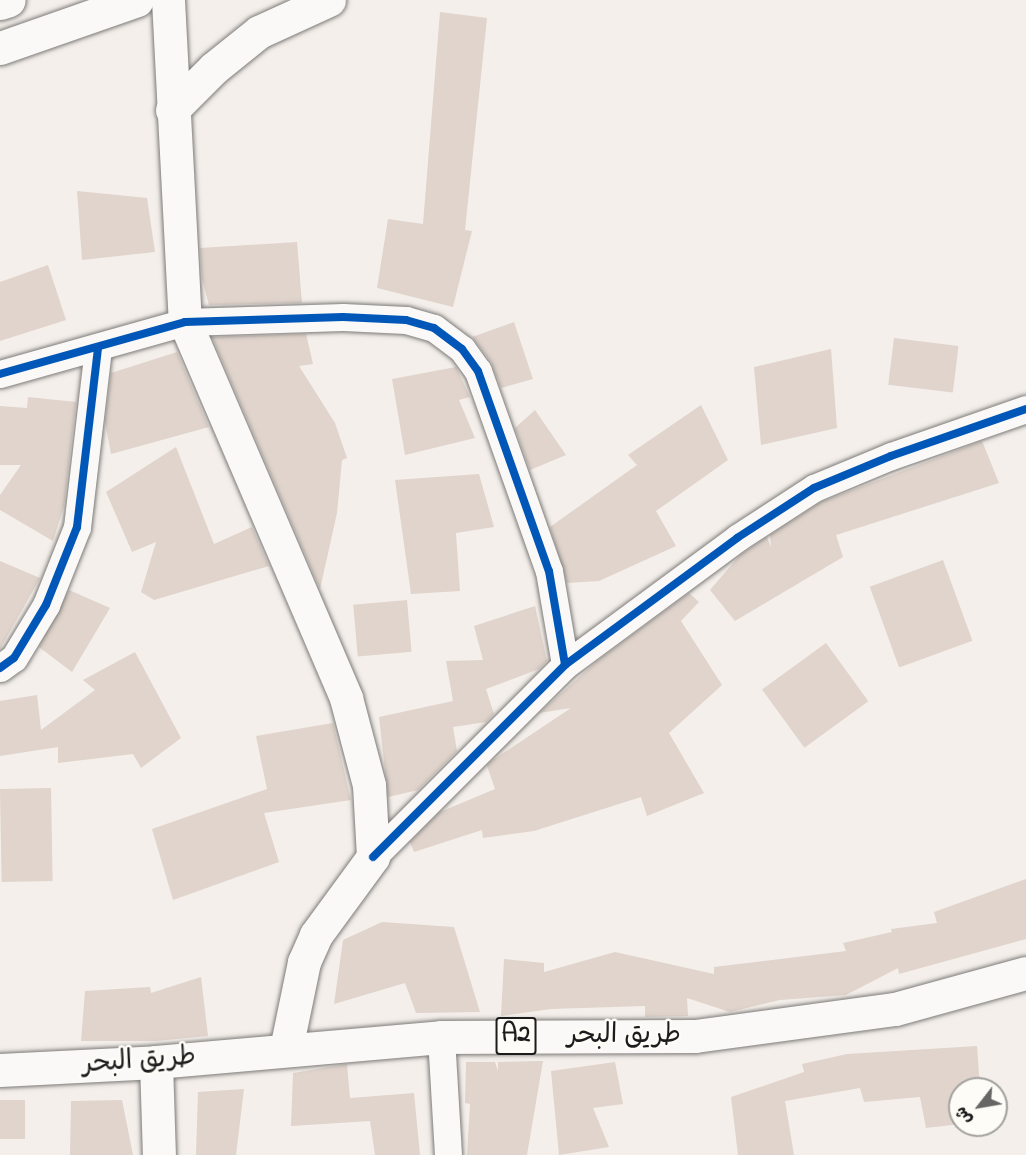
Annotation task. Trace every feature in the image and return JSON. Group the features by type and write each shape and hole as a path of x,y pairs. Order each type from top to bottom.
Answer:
{"main road":[{"path":"0,3 9,0"},
{"path":"0,48 136,0"},
{"path":"168,0 172,110 185,322 346,698 369,785 373,857 335,907 304,962 286,1049"},
{"path":"172,110 214,68 259,32 329,0"},
{"name":"طريق البحر","path":"0,1070 156,1062 441,1037 695,1036 895,1009 1026,973"},
{"path":"156,1062 159,1155"}],"street":[{"path":"0,374 185,322 406,320 450,338 478,371 549,571 565,665"},
{"path":"0,668 14,658 46,605 77,527 98,347"},
{"path":"373,857 565,665 737,538 814,488 902,452 1026,409"},
{"path":"441,1037 448,1155"}],"building":[{"path":"440,12 487,18 465,230 472,231 453,307 377,288 388,219 423,224"},
{"path":"77,191 147,198 155,252 82,260"},
{"path":"297,242 302,303 209,305 202,279 200,248"},
{"path":"48,265 66,320 0,341 0,282"},
{"path":"514,322 533,379 501,388 491,362 472,337"},
{"path":"306,334 313,364 299,366 335,423 347,458 342,460 337,513 320,589 212,337"},
{"path":"894,338 959,346 953,393 888,385"},
{"path":"831,349 837,428 761,445 754,367"},
{"path":"177,352 209,427 111,454 105,422 111,373"},
{"path":"456,367 470,397 459,400 475,438 405,455 392,379"},
{"path":"28,397 76,402 64,506 53,541 0,510 0,495 21,465 0,465 0,406 27,408"},
{"path":"701,405 728,460 656,511 676,546 599,581 567,583 550,527 637,465 628,455"},
{"path":"535,410 566,455 530,470 515,428"},
{"path":"982,441 999,483 836,535 843,557 735,621 710,590 740,555 767,537 771,547 770,535 821,502"},
{"path":"176,447 214,544 252,527 269,566 154,600 141,592 156,542 132,552 106,492"},
{"path":"479,474 494,527 456,533 460,591 411,594 395,480"},
{"path":"943,560 972,641 899,667 870,587"},
{"path":"0,561 40,578 0,649"},
{"path":"69,590 110,608 72,672 39,647"},
{"path":"689,593 699,602 681,621 722,685 669,733 704,793 647,816 641,797 534,831 483,838 482,830 414,852 410,842 440,812 495,789 487,766 490,762 571,708 539,713 596,662"},
{"path":"407,600 412,652 358,657 353,605"},
{"path":"535,606 547,661 539,669 486,689 494,714 486,722 453,727 457,751 418,790 388,797 379,717 453,701 446,661 483,660 474,626"},
{"path":"826,643 868,701 804,748 762,689"},
{"path":"135,652 181,738 141,768 133,754 58,763 58,747 0,756 0,701 37,695 41,730 95,690 83,680"},
{"path":"333,723 351,800 264,813 279,862 173,900 152,829 267,789 256,736"},
{"path":"51,788 53,881 2,882 0,789"},
{"path":"1026,879 1026,939 899,974 898,968 846,995 780,1000 730,1012 687,998 688,1016 645,1017 645,1006 551,1009 501,1016 504,959 544,963 544,972 615,952 714,974 714,967 846,951 843,943 892,932 891,929 937,923 934,912"},
{"path":"382,922 454,927 480,1012 416,1013 405,983 334,1004 343,940"},
{"path":"201,977 208,1036 156,1041 81,1041 85,991 150,987 151,993"},
{"path":"977,1046 979,1077 948,1077 948,1125 926,1128 920,1097 864,1102 860,1088 785,1101 794,1155 738,1155 731,1097 804,1072 802,1064 847,1054"},
{"path":"543,1061 527,1155 467,1155 470,1104 465,1103 466,1062 495,1062 498,1071 498,1062"},
{"path":"615,1062 623,1104 593,1108 609,1147 559,1155 551,1071"},
{"path":"347,1064 350,1098 414,1093 420,1155 375,1155 370,1121 291,1126 293,1073"},
{"path":"244,1089 236,1155 196,1155 198,1092"},
{"path":"0,1100 25,1100 25,1139 0,1139"},
{"path":"122,1100 133,1155 70,1155 71,1101"}],"cycle path":[{"path":"0,374 185,322 343,317 406,320 434,328 462,349 478,371 549,571 565,665"},
{"path":"0,668 14,658 46,605 77,527 98,347"},
{"path":"373,857 565,665 737,538 814,488 891,456 1026,409"}]}
